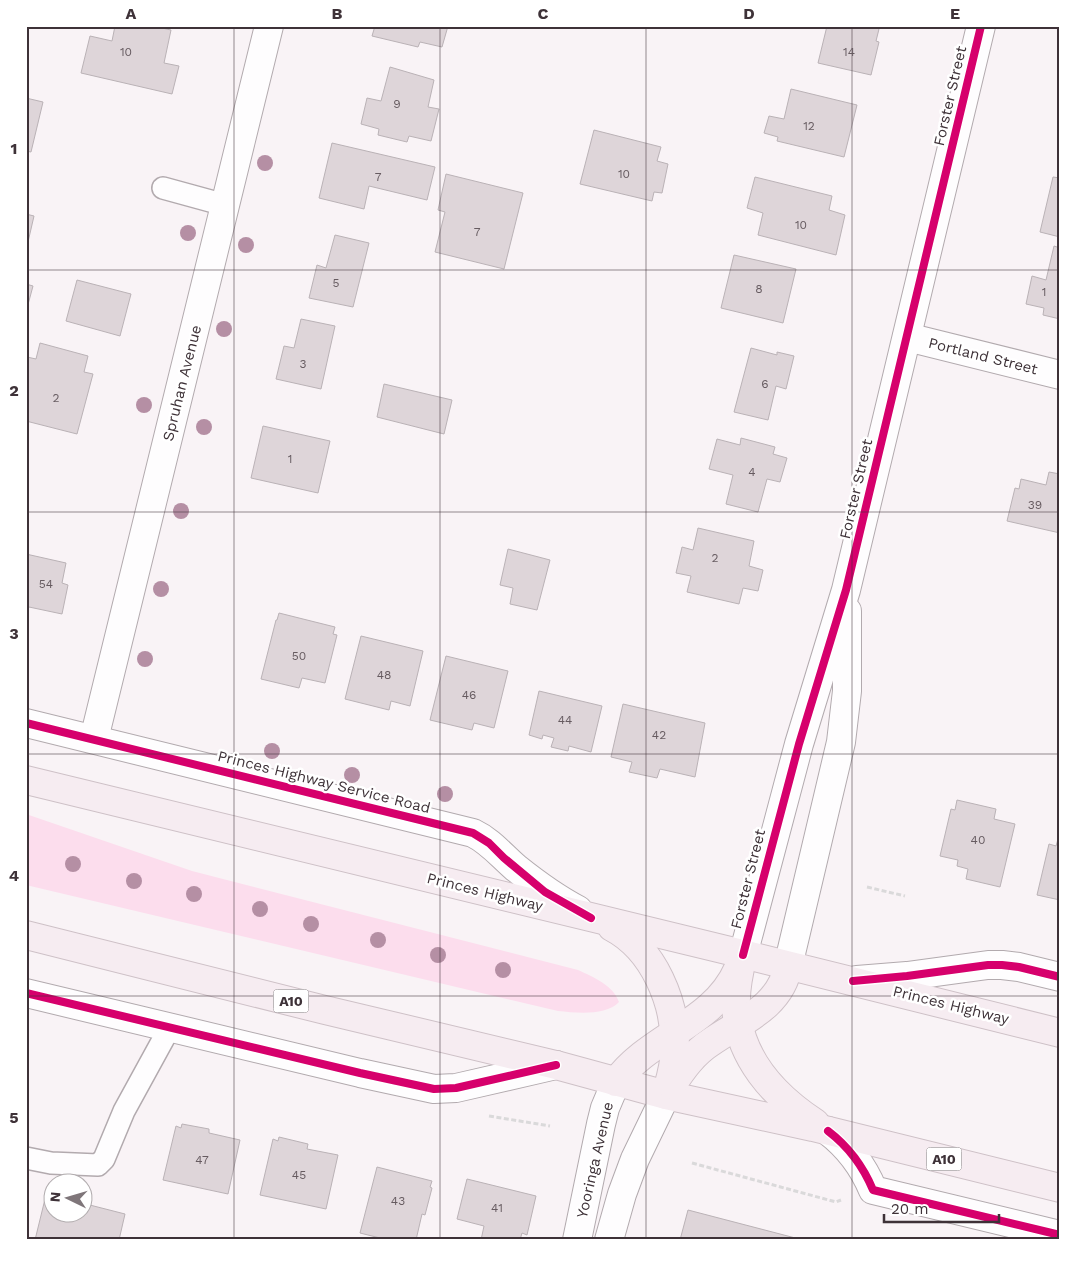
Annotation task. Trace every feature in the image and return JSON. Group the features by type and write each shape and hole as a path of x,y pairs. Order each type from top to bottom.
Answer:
{"highway":[{"name":"Princes Highway","path":"26,780 1060,1033"},
{"path":"591,918 623,934 638,948 660,980 669,1003 674,1034 675,1058 666,1095"},
{"name":"A10","path":"26,935 556,1065 666,1095 828,1131 1060,1188"},
{"path":"742,955 736,992 736,1005 739,1026 754,1064 768,1085 791,1106 828,1131"},
{"path":"616,1082 636,1059 688,1024 715,1002 733,980 742,955"},
{"path":"666,1095 692,1057 711,1042 739,1026 762,1009 777,994 784,981 788,966"}],"street":[{"name":"Spruhan Avenue","path":"94,739 269,26"},
{"name":"Forster Street","path":"742,955 796,753 846,590 981,26"},
{"name":"Portland Street","path":"907,337 1060,375"},
{"name":"Forster Street","path":"788,966 833,778 845,715 848,666 846,590"},
{"name":"Princes Highway Service Road","path":"26,723 473,833 488,843 545,892 591,918"},
{"path":"853,981 1002,964 1060,977"},
{"path":"28,1001 170,1027 434,1089 456,1088 556,1065"},
{"name":"Yooringa Avenue","path":"577,1240 603,1116 616,1082"},
{"path":"609,1240 624,1188 635,1159 666,1095"},
{"path":"828,1131 851,1152 864,1170 872,1190 1060,1235"}],"lane":[{"path":"163,188 225,205"},
{"path":"26,1158 51,1163 98,1165 104,1159 124,1111 170,1027"}],"path":[{"path":"867,887 905,896"},
{"path":"692,1163 836,1202 872,1190"}],"shaded area":[{"path":"26,814 192,871 578,970 607,986 619,1002 607,1010 599,1012 558,1011 26,885"}],"building":[{"path":"115,26 153,26 171,30 164,63 179,66 172,94 81,73 90,36 112,41"},
{"path":"375,26 448,26 442,47 420,42 418,47 372,36"},
{"path":"827,26 873,26 879,29 876,41 879,42 871,75 818,63"},
{"path":"390,67 434,80 428,107 439,109 431,141 409,136 407,142 378,135 379,129 361,124 367,98 381,101"},
{"path":"791,89 857,105 844,157 777,141 778,137 764,133 769,116 784,119"},
{"path":"26,98 43,102 31,152 26,151"},
{"path":"594,130 661,147 657,161 668,164 662,193 654,192 652,201 580,184"},
{"path":"332,143 435,167 427,200 369,186 364,209 319,198"},
{"path":"446,174 523,193 504,269 435,252 445,212 438,210"},
{"path":"755,177 832,196 829,210 845,215 836,255 758,235 763,213 747,208"},
{"path":"1053,177 1060,178 1060,237 1040,232"},
{"path":"26,214 34,216 28,242 26,242"},
{"path":"335,235 369,243 353,307 309,298 317,265 326,268"},
{"path":"1054,246 1060,248 1060,319 1043,315 1044,308 1026,304 1032,276 1046,280"},
{"path":"734,255 796,269 783,323 721,308"},
{"path":"77,280 131,294 120,336 66,321"},
{"path":"26,284 33,286 26,312"},
{"path":"301,319 335,326 321,389 276,379 284,346 294,348"},
{"path":"40,343 88,356 84,372 93,374 77,434 26,421 26,360 27,357 36,359"},
{"path":"751,348 777,355 777,352 794,356 786,389 776,386 768,420 734,412"},
{"path":"384,384 452,400 444,434 377,417"},
{"path":"263,426 330,441 318,493 251,478"},
{"path":"741,438 775,447 773,454 787,458 780,482 767,479 758,512 726,504 733,475 709,469 717,439 740,445"},
{"path":"1049,472 1060,474 1060,533 1007,521 1015,488 1019,489 1021,479 1046,485"},
{"path":"698,528 754,541 749,566 763,570 758,591 743,588 739,604 687,592 691,576 676,573 682,547 693,550"},
{"path":"508,549 550,560 537,610 510,604 513,588 500,585"},
{"path":"26,554 66,563 62,583 68,585 62,614 29,607 26,612"},
{"path":"279,613 335,627 333,634 337,635 325,683 302,678 299,688 261,679"},
{"path":"361,636 423,651 410,706 391,701 389,710 345,699"},
{"path":"446,656 508,671 494,728 474,723 472,730 430,720"},
{"path":"539,691 602,706 591,752 569,746 568,751 551,747 554,738 543,735 542,739 529,735"},
{"path":"623,704 705,723 695,777 660,769 657,778 629,772 632,762 611,757"},
{"path":"957,800 996,809 994,819 1015,824 1000,887 966,879 968,869 957,866 958,860 940,856 951,809 955,810"},
{"path":"1060,832 1060,900 1037,895 1049,844 1056,846"},
{"path":"182,1124 209,1129 209,1133 240,1140 228,1194 163,1180 176,1126 181,1128"},
{"path":"279,1137 308,1144 307,1149 338,1155 326,1209 260,1195 273,1139 278,1141"},
{"path":"377,1167 432,1181 425,1215 422,1214 416,1240 388,1240 360,1233"},
{"path":"467,1179 536,1196 527,1235 522,1233 520,1240 481,1240 484,1226 457,1219"},
{"path":"92,1206 125,1214 119,1240 35,1240 42,1211 42,1224 92,1224"},
{"path":"688,1210 803,1240 680,1240"}],"cycle path":[{"path":"743,955 799,744 846,590 981,26"},
{"path":"26,723 473,833 489,843 545,892 591,918"},
{"path":"853,981 988,965 1019,967 1060,977"},
{"path":"26,993 434,1089 456,1088 556,1065"},
{"path":"828,1131 855,1158 873,1190 1060,1235"}]}
